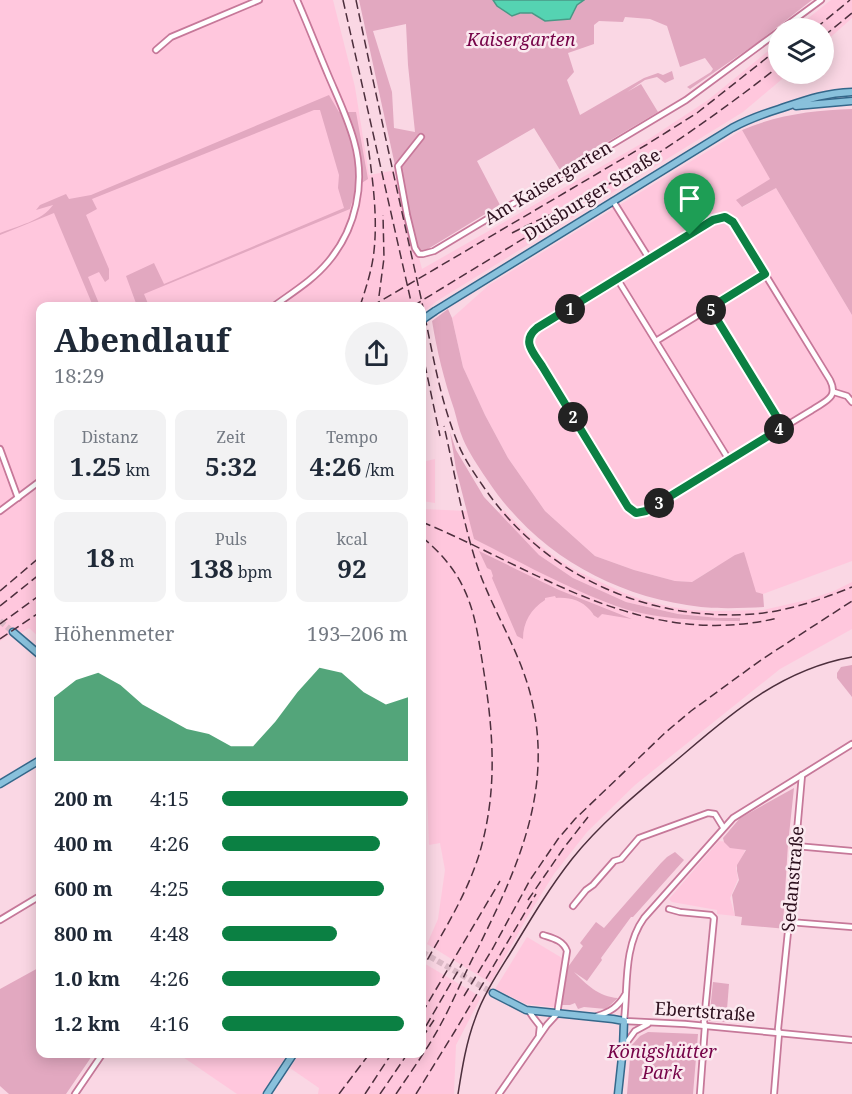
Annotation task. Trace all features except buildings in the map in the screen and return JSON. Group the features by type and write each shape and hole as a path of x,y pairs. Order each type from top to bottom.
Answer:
{"main road":[{"name":"Duisburger Straße","path":"426,317 732,128 754,117 813,97 852,92"},
{"name":"Duisburger Straße","path":"783,107 852,101"},
{"path":"13,632 36,652"},
{"path":"0,784 36,762"},
{"name":"Ebertstraße","path":"493,993 519,1008 530,1011 624,1021"},
{"path":"618,1094 624,1021"},
{"path":"267,1094 291,1058"}],"street":[{"path":"156,50 171,36 259,0"},
{"path":"279,302 318,272 339,248 353,217 359,182 358,159 351,130 297,0"},
{"path":"797,18 821,0"},
{"name":"Am Kaisergarten","path":"421,137 398,166 407,214 418,254 434,251 443,246 686,100 768,39"},
{"path":"613,201 650,260"},
{"path":"725,217 733,222 830,380 834,392 828,399 646,511 636,513 628,507 530,347 530,335 537,328 713,220 725,217"},
{"path":"656,341 765,274"},
{"path":"618,280 729,460"},
{"path":"710,308 783,427"},
{"path":"834,392 847,396 852,402"},
{"path":"0,449 18,498"},
{"path":"0,511 36,484"},
{"path":"624,1021 632,945 642,921 723,827 738,813 852,744"},
{"name":"Sedanstraße","path":"778,1031 802,775"},
{"path":"573,906 614,861 621,859 641,837 708,813 715,814 723,827"},
{"path":"796,846 852,851"},
{"path":"0,920 36,898"},
{"path":"669,909 713,917 699,1094"},
{"path":"789,922 852,927"},
{"path":"499,1094 538,1037 557,1014 567,951 556,939 543,935"},
{"path":"594,1017 614,1008 626,993"},
{"path":"530,1011 540,1026 538,1037"},
{"name":"Ebertstraße","path":"624,1021 778,1031 852,1040"},
{"path":"623,1048 635,1031 650,1023"},
{"path":"774,1094 778,1031"},
{"path":"75,1094 99,1058"}],"shaded area":[{"path":"0,0 333,0 355,87 369,175 396,170 422,269 646,141 708,100 768,51 768,84 776,84 743,112 426,310 426,302 36,302 36,634 29,628 21,633 17,630 0,641"},
{"path":"493,0 584,0 577,5 570,19 545,21 532,13 512,16 497,6"},
{"path":"831,0 852,0 852,18 834,34 834,18 808,18"},
{"path":"742,130 771,179 737,200 743,207 776,188 852,315 852,561 763,594 756,592 717,566 692,582 675,581 595,556 545,511 508,458 463,367 452,318 489,285"},
{"path":"435,459 435,503 426,502 426,461"},
{"path":"426,509 468,511 474,539 618,607 659,616 739,621 739,618 678,614 626,602 573,578 539,555 498,512 504,510 543,548 577,571 624,593 667,606 714,611 763,610 807,600 852,582 852,629 780,669 635,785 587,832 554,874 491,983 427,944 438,919 445,870 440,843 429,845 426,762"},
{"path":"719,841 747,844 736,868 738,879 730,898 735,916 717,914 717,910 672,902 669,899"},
{"path":"527,937 562,958 553,1007 526,1004 495,989"},
{"path":"426,964 481,997 456,1045 454,1094 318,1094 319,1088 290,1068 297,1058 426,1058"},
{"path":"184,1058 285,1058 262,1094 237,1094"}],"green space":[{"name":"Kaisergarten","path":"359,0 493,0 497,6 512,16 530,13 545,21 563,20 584,0 812,0 789,18 768,18 768,34 690,89 687,87 713,69 705,58 680,67 667,26 650,19 625,17 623,22 599,21 594,25 594,44 568,53 574,72 567,80 580,115 644,78 672,71 674,79 665,83 657,77 645,80 627,92 641,84 658,112 560,170 534,128 477,161 500,205 418,255 396,170","holes":["406,24 415,132 394,128 392,92 373,31"]},
{"path":"329,95 339,112 356,112 368,179 357,186 350,209 144,294 147,302 136,302 126,276 154,263 164,284 344,208 338,188 339,175 320,110 314,110 92,199 97,209 86,215 109,269 109,279 105,282 99,272 88,277 98,302 91,302 54,213 0,235 0,233 36,219 53,205 36,210 40,205 66,194 69,199 91,195"},
{"path":"852,109 852,315 776,188 742,207 736,200 770,179 742,130 796,114"},
{"path":"448,309 463,367 485,415 508,458 545,511 595,556 675,581 692,582 735,555 744,552 756,592 763,594 764,607 701,607 669,602 637,593 607,582 579,567 552,549 528,528 506,505 486,478 462,436 441,365 432,321"},
{"path":"450,432 456,450 484,497 539,555 573,578 626,602 678,614 740,618 740,621 677,618 645,614 616,606 562,583 474,539 456,469"},
{"path":"479,551 559,590 632,619 602,614 598,618 579,602 555,596 545,598 532,612 524,627 523,639 517,636 492,578 491,570 487,568"},
{"path":"852,665 852,697 837,678 837,673 841,667"},
{"path":"794,788 783,924 787,929 741,925 742,917 735,916 732,895 739,880 737,865 746,850 730,848 723,838 740,818"},
{"path":"675,852 684,860 631,917 587,981 574,972 599,992 618,998 606,1009 584,1007 578,1009 575,1003 562,1005 568,967 583,946 580,943 596,922 604,928 661,863"},
{"path":"36,969 36,1058 91,1058 66,1094 9,1094 0,1086 0,989"},
{"path":"713,982 729,984 726,1022 709,1021"},
{"name":"Königshütter Park","path":"648,1032 698,1034 693,1094 627,1094 631,1046 640,1036"}],"tunnel":[{"path":"0,621 13,632"},
{"path":"426,954 493,993"}],"tram line":[{"path":"458,1094 469,1037 483,1000 542,902 584,844 640,791 704,737 762,693 804,671 852,657"}],"railway":[{"path":"343,0 411,302"},
{"path":"356,0 422,302"},
{"path":"828,18 850,0"},
{"path":"834,28 852,13"},
{"path":"379,302 697,113 768,57"},
{"path":"512,233 590,195 639,166 710,118 768,75"},
{"path":"361,302 372,265 375,237 374,195 367,138"},
{"path":"379,296 384,258 383,215"},
{"path":"420,302 554,220"},
{"path":"426,321 446,410 467,461 507,517 536,545 567,568 601,586 637,600 675,610 714,614 767,613 804,604 852,587"},
{"path":"426,370 440,436"},
{"path":"426,1049 442,1022 506,889 518,859 528,829 538,767 537,734 528,684 473,554 444,426"},
{"path":"426,524 551,582 637,615 682,623 729,625 778,618"},
{"path":"426,541 451,567 471,606 486,685 492,758 489,806 479,855 461,899 426,962"},
{"path":"0,591 36,560"},
{"path":"0,606 36,577"},
{"path":"0,624 36,598"},
{"path":"464,996 530,880 558,839 575,819 691,711 761,660 852,601"},
{"path":"0,639 36,615"},
{"path":"528,900 588,817"},
{"path":"426,1006 500,881"},
{"path":"416,1094 536,894"},
{"path":"426,1026 462,964"},
{"path":"426,1032 434,1020"},
{"path":"339,1094 366,1058"},
{"path":"365,1094 389,1058"},
{"path":"380,1094 405,1058"},
{"path":"396,1094 420,1058"}],"route":[{"path":"725,217 729,219 765,274 710,308 783,427 646,511 636,513 628,507 530,347 529,339 537,328 690,235 713,220 725,217"}]}
